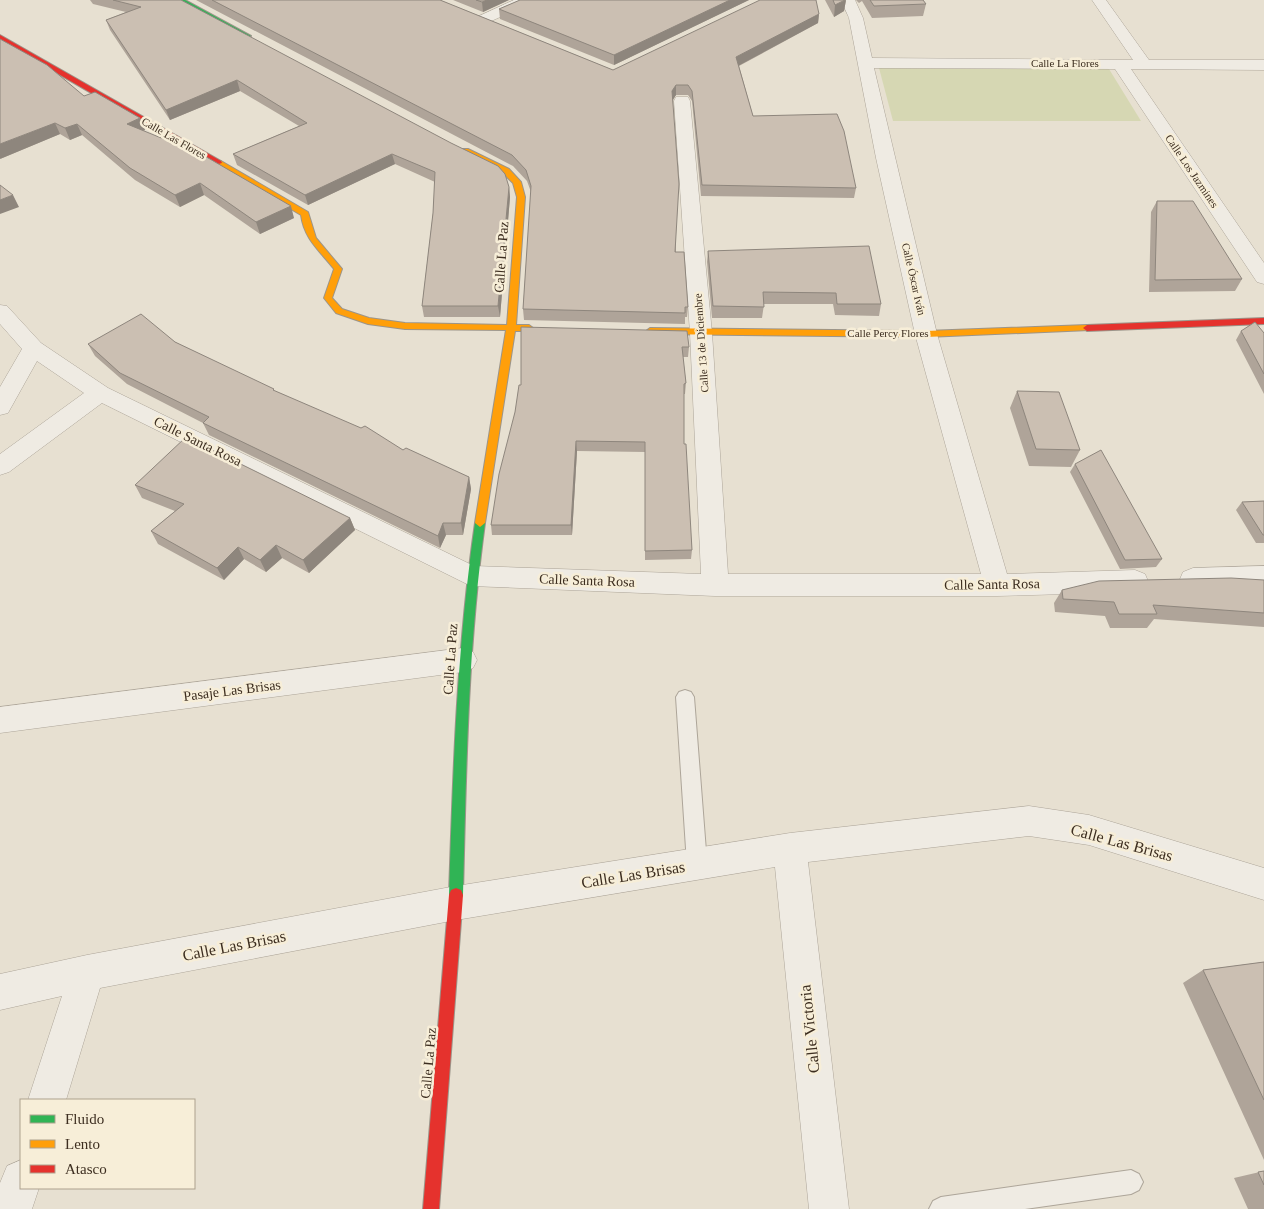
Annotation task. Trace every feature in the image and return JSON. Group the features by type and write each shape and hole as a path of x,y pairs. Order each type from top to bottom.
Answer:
{"street":[{"path":"182,0 259,42"},
{"path":"482,20 526,0"},
{"name":"Calle Óscar Iván","path":"848,0 856,18 885,158 926,334 997,585"},
{"path":"1099,0 1144,64"},
{"path":"466,13 500,27"},
{"name":"Calle Las Flores","path":"0,37 305,214 304,225 307,237 332,258 338,269 328,298 339,311 368,321 405,326 511,328"},
{"name":"Calle La Flores","path":"866,63 1264,65"},
{"name":"Calle Los Jazmines","path":"1119,63 1264,278"},
{"name":"Calle 13 de Diciembre","path":"682,101 701,333 715,585"},
{"name":"Calle La Paz","path":"431,1209 456,903 463,660 471,576 511,328 521,197 517,182 506,171 459,148"},
{"name":"Calle Santa Rosa","path":"0,311 32,348 100,393 471,576 715,585 997,585 1264,577"},
{"name":"Calle Percy Flores","path":"635,331 926,334 1264,321"},
{"path":"511,328 540,328"},
{"path":"0,407 32,348"},
{"path":"0,466 100,393"},
{"name":"Pasaje Las Brisas","path":"0,720 463,660"},
{"name":"Calle Las Brisas","path":"0,992 87,973 456,903 790,849 1029,821 1089,830 1264,884"},
{"name":"Calle Victoria","path":"790,849 829,1209"},
{"path":"47,1099 87,973"},
{"path":"12,1209 20,1183"}],"lane":[{"path":"685,697 697,864"},
{"path":"941,1209 1132,1182"}],"green space":[{"path":"879,68 1109,69 1141,121 893,121"}],"building":[{"path":"113,0 181,0 498,166 505,174 509,187 498,306 422,306 433,213 435,172 392,154 305,195 233,154 307,123 237,80 166,110 106,20 141,7"},
{"path":"212,0 440,0 613,70 760,0 816,0 819,14 736,57 753,116 837,114 844,131 856,188 702,185 692,91 688,85 676,85 672,91 679,184 675,252 684,252 688,307 685,307 685,313 523,309 531,186 526,170 512,155"},
{"path":"520,0 730,0 614,55 499,9"},
{"path":"833,0 845,0 835,5"},
{"path":"870,0 923,0 926,4 874,6"},
{"path":"0,39 47,65 84,96 95,92 140,118 127,124 203,155 291,206 256,222 200,183 175,195 130,168 77,124 65,128 55,123 0,144"},
{"path":"0,185 13,195 0,200"},
{"path":"1157,201 1193,201 1242,279 1155,280"},
{"path":"869,246 881,304 837,304 836,293 763,292 764,307 713,306 708,251"},
{"path":"141,314 175,342 273,390 361,428 365,426 403,450 406,448 469,477 461,523 443,523 438,536 203,423 209,417 120,373 88,344"},
{"path":"1255,322 1264,333 1264,374 1241,331"},
{"path":"521,327 687,331 689,347 682,347 686,383 684,384 684,444 686,444 692,550 645,551 645,442 576,441 571,525 491,525 499,474 515,412 519,385 521,385"},
{"path":"1017,391 1059,392 1080,450 1036,449"},
{"path":"186,437 350,518 303,560 276,545 260,560 238,547 217,568 151,531 184,504 135,485"},
{"path":"1101,450 1162,559 1125,560 1075,464"},
{"path":"1264,501 1264,535 1263,535 1242,502"},
{"path":"1231,578 1264,580 1264,613 1153,605 1157,614 1119,614 1114,602 1063,599 1062,590 1099,581"},
{"path":"1264,962 1264,1100 1203,970"},
{"path":"1264,1171 1264,1185 1258,1172"}],"traffic: fast":[{"path":"181,0 248,36"},
{"path":"456,895 465,662 473,569 480,523"}],"traffic: slow":[{"path":"465,151 506,171 517,182 521,197 511,328 480,523"},
{"path":"218,163 305,214 308,232 312,239 338,269 328,298 339,311 368,321 405,326 529,328"},
{"path":"650,331 926,334 1087,328"}],"traffic: jam":[{"path":"0,37 218,163"},
{"path":"1087,328 1264,321"},
{"path":"431,1209 456,895"}]}
